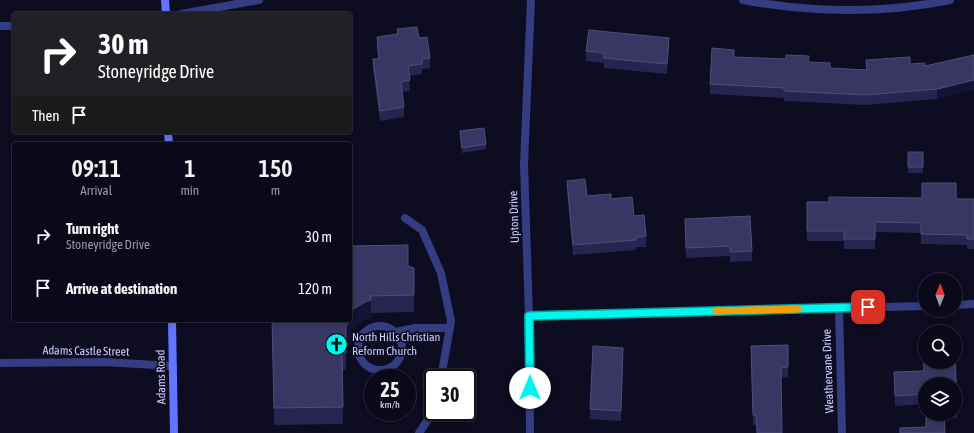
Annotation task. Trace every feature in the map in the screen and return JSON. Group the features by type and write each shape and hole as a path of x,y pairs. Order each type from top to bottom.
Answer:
{"street":[{"path":"166,0 166,12"},
{"path":"192,12 258,0"},
{"name":"Upton Drive","path":"530,433 529,316 524,164 531,0"},
{"path":"743,0 792,8 828,10 893,8 950,0"},
{"path":"0,26 12,26"},
{"path":"405,218 422,230 441,273 451,321 443,369"},
{"path":"962,305 974,304"},
{"path":"529,316 918,306"},
{"name":"Weathervane Drive","path":"839,308 842,433"},
{"name":"Adams Road","path":"172,322 174,433"},
{"path":"396,332 402,346 402,354 398,361 386,370 371,368 365,364 358,352 358,346 364,333 376,326 383,326 396,332 416,328 450,328"},
{"name":"Adams Castle Street","path":"0,363 104,362 173,366"},
{"path":"419,433 427,421"}],"building":[{"path":"417,27 419,38 427,37 430,58 422,59 422,64 408,66 410,80 401,82 404,107 380,111 373,59 379,59 377,37 398,34 397,29"},
{"path":"589,30 669,38 667,64 604,58 604,53 586,51"},
{"path":"712,48 734,50 734,57 786,59 786,55 809,56 808,62 830,63 830,68 867,70 866,60 910,57 910,64 925,63 925,66 974,55 974,80 937,89 865,95 784,91 784,88 710,84"},
{"path":"484,128 486,144 462,148 460,131"},
{"path":"908,152 923,152 923,167 908,167"},
{"path":"585,179 587,196 611,194 611,199 632,197 634,216 644,215 646,236 636,237 636,240 573,245 567,181"},
{"path":"922,183 956,183 956,199 974,199 974,239 967,239 967,235 921,234 921,223 875,222 875,239 844,239 844,231 807,231 807,202 829,202 829,197 922,198"},
{"path":"750,216 752,251 730,252 730,246 686,248 685,219"},
{"name":"North Hills Christian Reform Church","path":"408,245 408,266 414,268 414,295 370,296 371,300 352,310 352,246"},
{"name":"North Hills Christian Reform Church","path":"272,322 349,322 346,326 346,353 342,353 343,407 274,408"},
{"path":"788,345 788,367 781,368 782,433 757,433 756,415 753,415 751,346"},
{"path":"593,346 623,348 621,411 590,409"},
{"path":"924,369 956,369 956,377 918,377 918,394 895,396 894,372 924,371"},
{"path":"926,421 944,421 945,433 900,433 900,428 926,427"}],"slow traffic":[{"path":"716,311 798,309"}],"place":[{"name":"North Hills Christian Reform Church","path":"337,344"}],"route":[{"path":"530,388 529,316 868,307"}]}
